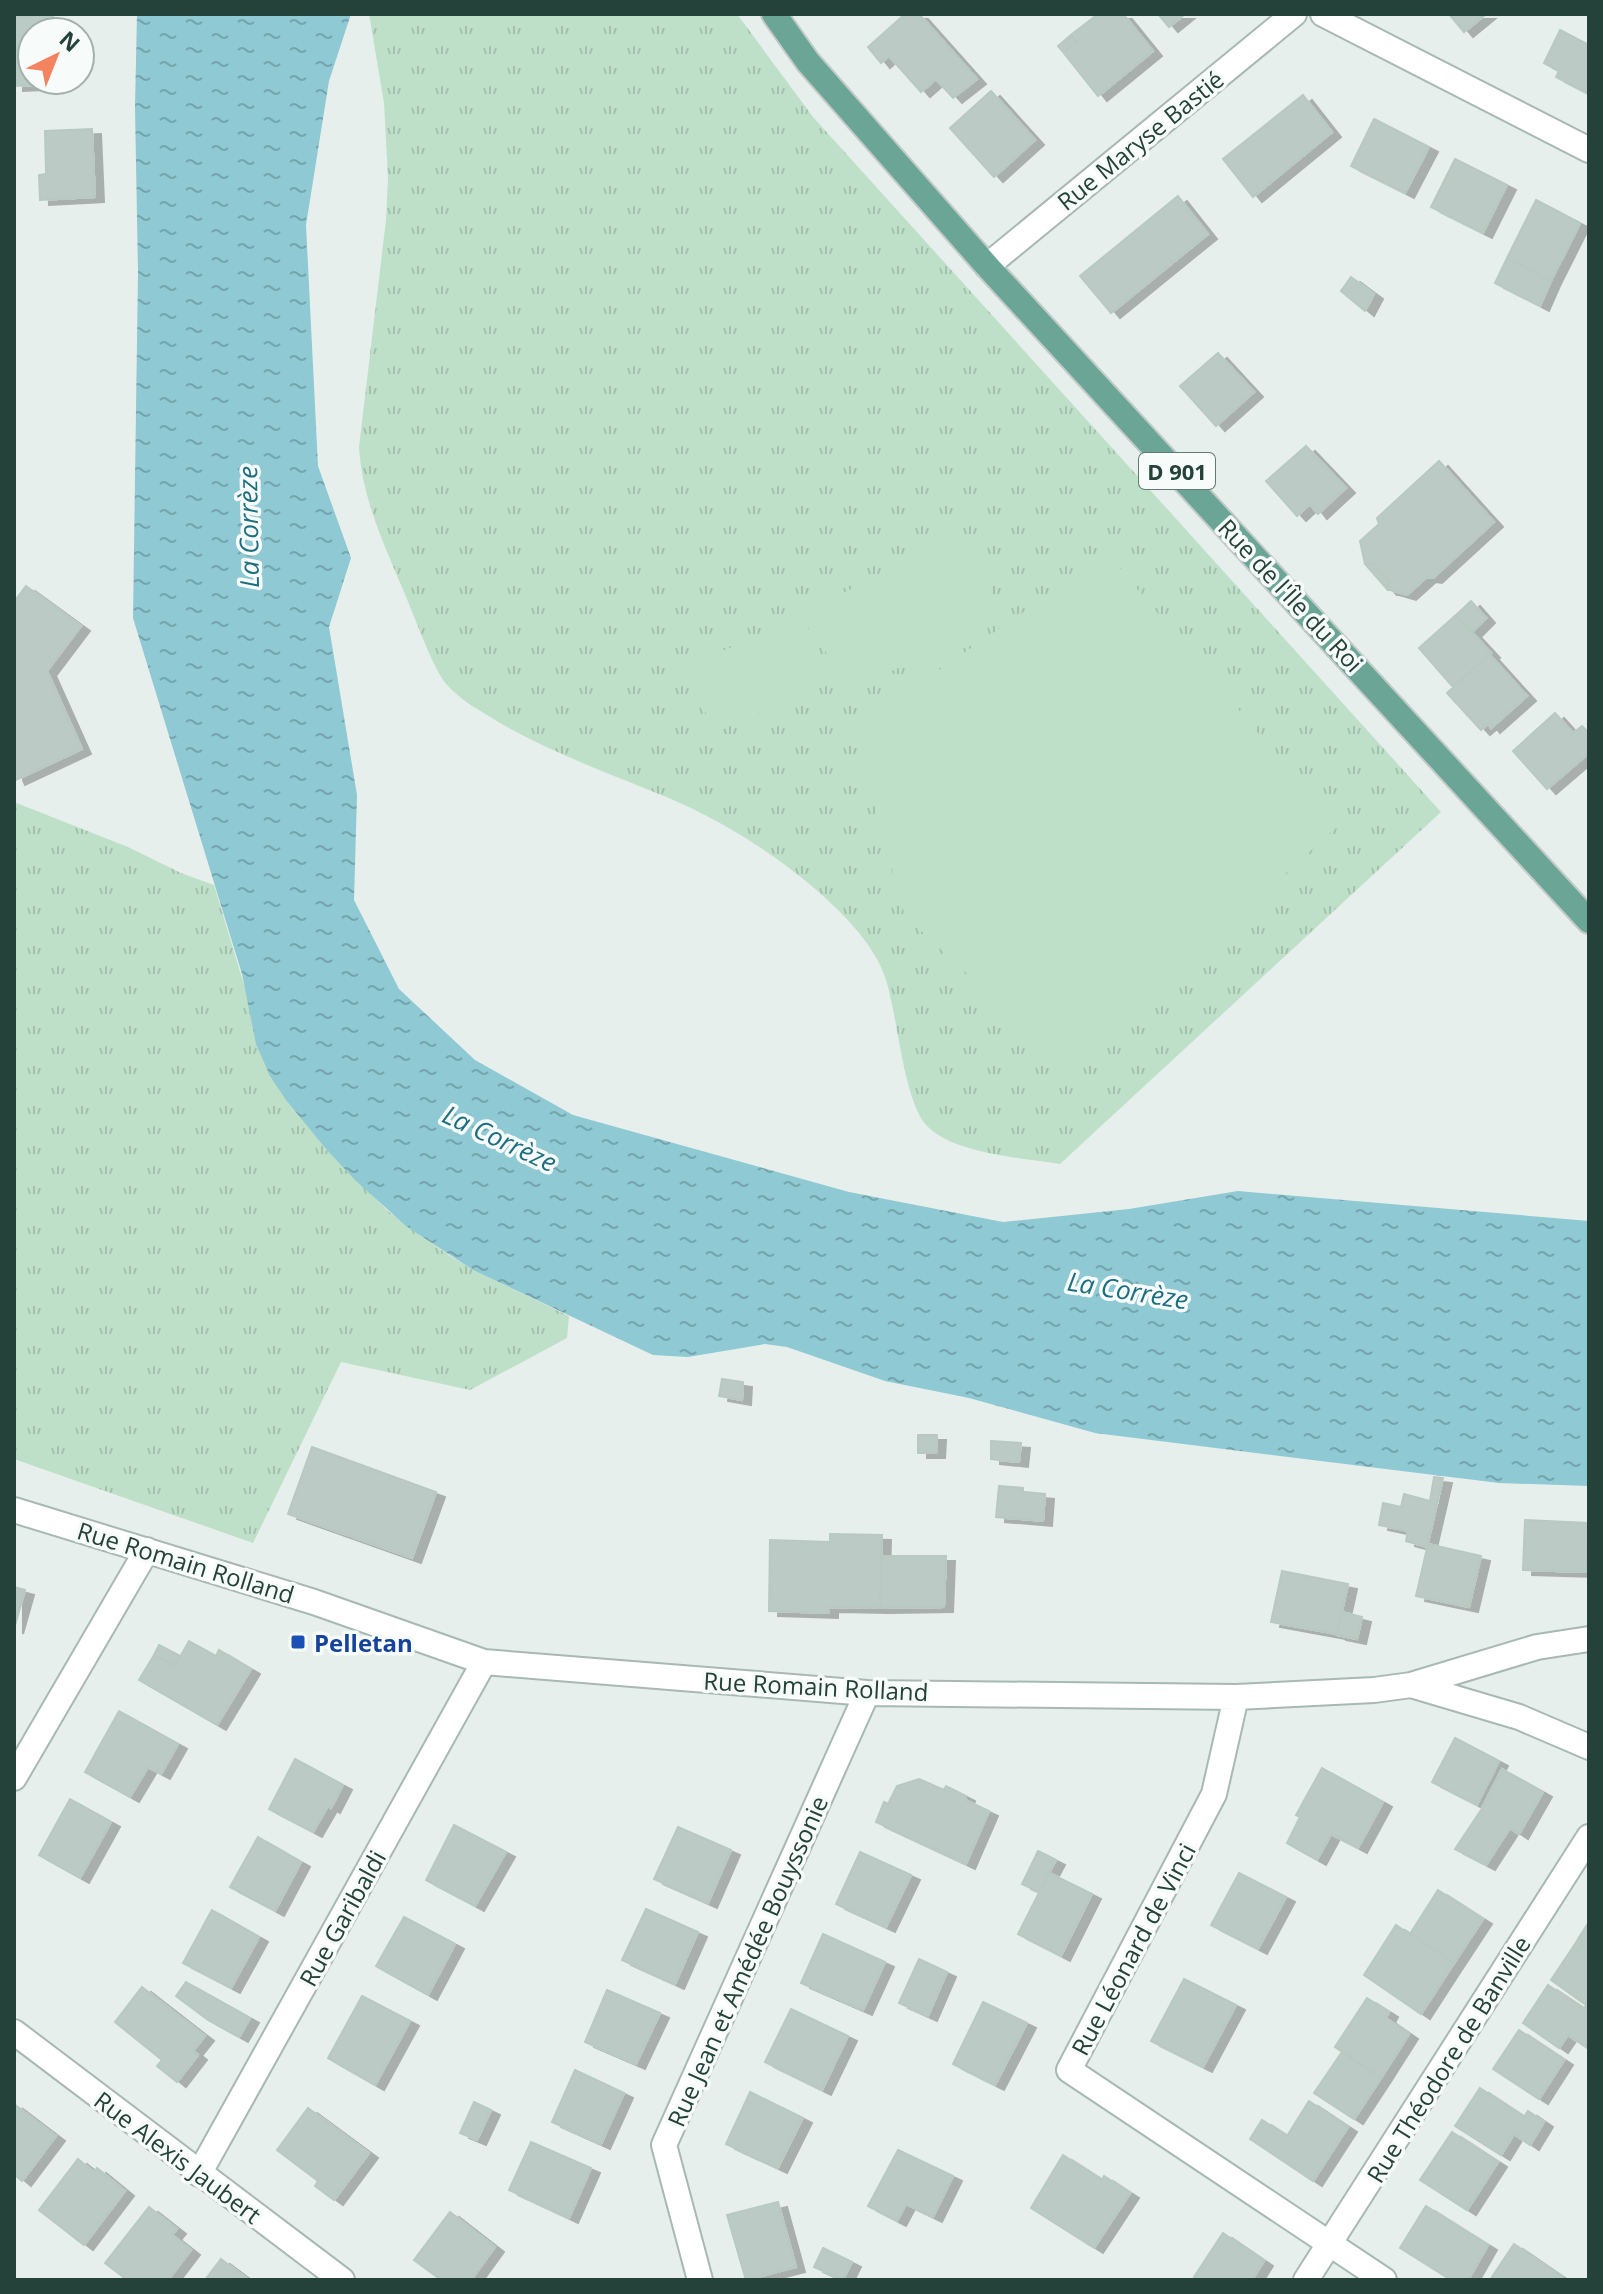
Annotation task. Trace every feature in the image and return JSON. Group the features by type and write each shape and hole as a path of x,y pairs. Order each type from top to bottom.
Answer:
{"main road":[{"name":"Rue de l'Île du Roi","path":"774,14 808,62 987,266 1589,921"}],"street":[{"name":"Rue Maryse Bastié","path":"987,266 1294,14"},
{"path":"1323,14 1589,150"},
{"name":"Rue Romain Rolland","path":"14,1496 56,1521"},
{"name":"Rue Romain Rolland","path":"14,1510 314,1602 484,1662 867,1693 1236,1697 1374,1690 1411,1685 1519,1717 1589,1747"},
{"path":"14,1778 147,1550"},
{"path":"1411,1685 1537,1647 1589,1639"},
{"name":"Rue Garibaldi","path":"199,2174 484,1662"},
{"name":"Rue Jean et Amédée Bouyssonie","path":"700,2280 664,2145 867,1693"},
{"name":"Rue Léonard de Vinci","path":"1236,1697 1214,1794 1069,2070 1384,2280"},
{"name":"Rue Théodore de Banville","path":"1306,2280 1589,1837"},
{"name":"Rue Alexis Jaubert","path":"14,2032 342,2280"}],"green space":[{"path":"369,14 737,14 813,117 1441,812 1060,1164 972,1149 940,1136 928,1127 913,1099 907,1079 890,993 880,965 865,940 845,918 798,875 746,838 709,817 563,754 500,723 458,696 440,675 380,534 364,483 359,447 386,220 388,178 384,103"},
{"path":"965,536 1004,619 845,693 806,610"},
{"path":"1108,554 1337,827 1069,1069 905,916 853,729"},
{"path":"802,615 832,681 715,733 685,668"},
{"path":"14,802 214,885 272,1078 326,1149 389,1212 447,1254 473,1270 569,1316 567,1338 470,1390 341,1362 253,1543 14,1459"}],"water":[{"name":"La Corrèze","path":"137,14 351,14 329,81 306,225 318,466 351,558 329,627 357,795 354,900 399,989 475,1060 573,1115 849,1192 1003,1222 1129,1209 1238,1191 1589,1221 1589,1486 1499,1483 1095,1433 969,1398 885,1381 787,1347 765,1344 688,1357 653,1355 473,1270 406,1226 356,1181 286,1100 270,1076 256,1044 242,974 133,618 138,272"}],"building":[{"path":"905,14 919,14 977,79 953,98 936,79 921,92 889,56 881,63 868,47"},
{"path":"1098,14 1123,14 1153,51 1098,96 1063,52 1077,42 1071,35"},
{"path":"1158,14 1185,14 1169,27"},
{"path":"1449,14 1486,14 1464,32"},
{"path":"14,17 16,17 14,86"},
{"path":"1560,30 1589,45 1589,94 1556,77 1559,71 1544,63"},
{"path":"1071,35 1077,42 1063,52 1058,46"},
{"path":"991,91 1035,140 994,177 950,128"},
{"path":"1303,95 1332,132 1253,197 1223,159"},
{"path":"1374,119 1429,147 1405,193 1351,166"},
{"path":"92,129 95,197 40,200 39,175 46,174 45,131"},
{"path":"1455,159 1507,185 1483,233 1431,207"},
{"path":"1178,196 1208,234 1111,313 1080,276"},
{"path":"1536,200 1580,223 1551,281 1507,258"},
{"path":"1507,258 1551,281 1540,306 1495,283"},
{"path":"1351,277 1374,294 1365,311 1341,291"},
{"path":"1218,353 1254,392 1216,426 1180,386"},
{"path":"1306,446 1346,488 1318,514 1310,504 1297,516 1266,481"},
{"path":"1439,461 1494,522 1433,578 1427,577 1407,595 1387,589 1390,581 1372,563 1365,564 1360,541 1379,524 1377,518"},
{"path":"1372,563 1390,581 1387,589 1365,564"},
{"path":"26,586 81,626 47,671 82,749 16,780 14,602"},
{"path":"1471,601 1486,618 1471,633 1456,615"},
{"path":"1456,615 1491,653 1453,687 1419,648"},
{"path":"1489,654 1527,696 1491,728 1488,724 1481,730 1447,693"},
{"path":"1555,713 1573,733 1582,726 1589,733 1589,753 1547,789 1513,751"},
{"path":"722,1379 743,1382 742,1400 719,1396"},
{"path":"918,1435 937,1435 936,1453 918,1453"},
{"path":"991,1441 1021,1443 1019,1462 991,1459"},
{"path":"312,1447 436,1492 412,1558 288,1514"},
{"path":"1434,1477 1443,1478 1427,1547 1406,1541 1408,1531 1379,1525 1383,1503 1401,1507 1404,1494 1430,1501"},
{"path":"999,1486 1045,1494 1043,1521 996,1517"},
{"path":"1525,1520 1588,1523 1586,1572 1523,1570"},
{"path":"830,1534 882,1535 880,1608 829,1607 829,1613 769,1611 770,1540 830,1542"},
{"path":"1428,1544 1481,1556 1469,1607 1416,1596"},
{"path":"881,1556 946,1556 944,1607 880,1608"},
{"path":"1282,1571 1348,1584 1337,1634 1271,1622"},
{"path":"14,1587 25,1590 14,1629"},
{"path":"1342,1612 1362,1617 1357,1639 1337,1635"},
{"path":"189,1641 216,1656 219,1650 251,1669 217,1725 139,1680 154,1655 175,1666"},
{"path":"159,1645 180,1656 175,1666 154,1655"},
{"path":"119,1711 178,1744 161,1774 148,1767 130,1797 85,1772"},
{"path":"1455,1738 1499,1761 1477,1805 1432,1782"},
{"path":"295,1759 343,1785 313,1832 269,1809"},
{"path":"1322,1768 1383,1802 1358,1848 1331,1834 1317,1860 1287,1843 1300,1817 1296,1815"},
{"path":"1502,1769 1543,1792 1519,1834 1510,1828 1486,1865 1455,1849 1481,1810"},
{"path":"919,1779 944,1790 946,1786 966,1796 965,1800 989,1811 966,1864 876,1822 884,1802 888,1804 897,1786"},
{"path":"70,1799 111,1822 80,1878 39,1855"},
{"path":"454,1825 506,1852 475,1906 426,1880"},
{"path":"678,1827 731,1850 708,1903 654,1879"},
{"path":"258,1837 301,1862 275,1911 230,1887"},
{"path":"1038,1851 1056,1860 1039,1892 1022,1884"},
{"path":"860,1852 911,1875 886,1927 836,1904"},
{"path":"1049,1873 1092,1894 1061,1956 1018,1934"},
{"path":"1239,1873 1286,1897 1258,1949 1211,1925"},
{"path":"1438,1890 1483,1919 1454,1963 1410,1934"},
{"path":"646,1909 698,1932 675,1984 622,1960"},
{"path":"212,1910 259,1937 231,1988 183,1963"},
{"path":"404,1917 455,1944 428,1995 376,1966"},
{"path":"1589,1922 1589,1945 1578,1939"},
{"path":"1396,1925 1454,1963 1421,2014 1364,1975"},
{"path":"823,1934 885,1962 863,2010 801,1983"},
{"path":"1579,1938 1583,1942 1578,1950 1573,1947"},
{"path":"1583,1942 1589,1945 1589,2007 1551,1980 1573,1947 1578,1950"},
{"path":"919,1959 947,1972 928,2016 899,2003"},
{"path":"1184,1979 1236,2005 1203,2067 1151,2041"},
{"path":"186,1982 250,2018 239,2037 208,2020 176,1996"},
{"path":"1548,1985 1584,2009 1586,2005 1589,2007 1587,2048 1568,2035 1559,2048 1523,2023"},
{"path":"142,1987 205,2036 193,2051 198,2055 177,2082 157,2066 162,2060 115,2022"},
{"path":"607,1990 660,2013 636,2064 585,2042"},
{"path":"362,1996 410,2021 375,2085 328,2058"},
{"path":"1367,1998 1389,2012 1386,2018 1409,2034 1381,2078 1335,2047"},
{"path":"983,2002 1027,2023 995,2085 953,2064"},
{"path":"791,2009 848,2036 822,2090 765,2062"},
{"path":"1519,2030 1564,2060 1539,2099 1493,2069"},
{"path":"1342,2052 1381,2078 1354,2119 1314,2093"},
{"path":"575,2070 624,2093 601,2144 552,2122"},
{"path":"1480,2088 1524,2117 1528,2111 1544,2122 1530,2145 1514,2134 1501,2155 1455,2126"},
{"path":"750,2092 803,2118 778,2168 726,2144"},
{"path":"1309,2101 1348,2127 1313,2181 1250,2139 1262,2120 1287,2136"},
{"path":"474,2102 491,2110 477,2140 460,2133"},
{"path":"14,2104 56,2136 22,2181 14,2174"},
{"path":"308,2108 369,2153 334,2200 315,2186 318,2181 277,2150"},
{"path":"1452,2132 1498,2162 1467,2210 1420,2180"},
{"path":"531,2142 591,2168 569,2218 509,2190"},
{"path":"898,2150 953,2176 933,2217 906,2204 897,2221 868,2206"},
{"path":"1063,2155 1102,2180 1104,2176 1130,2193 1094,2248 1031,2208"},
{"path":"78,2159 94,2172 97,2168 125,2191 84,2245 39,2210"},
{"path":"778,2202 796,2267 746,2280 727,2215"},
{"path":"1426,2206 1488,2245 1468,2280 1451,2280 1400,2248"},
{"path":"149,2207 177,2229 172,2235 191,2250 168,2280 127,2280 105,2263"},
{"path":"450,2212 495,2247 471,2280 441,2280 414,2260"},
{"path":"1223,2233 1264,2261 1252,2280 1199,2280 1194,2277"},
{"path":"1514,2244 1562,2277 1560,2280 1490,2280"},
{"path":"823,2248 852,2262 843,2280 814,2267"},
{"path":"221,2259 249,2280 205,2280"}],"place":[{"name":"Pelletan","path":"298,1642"}]}
